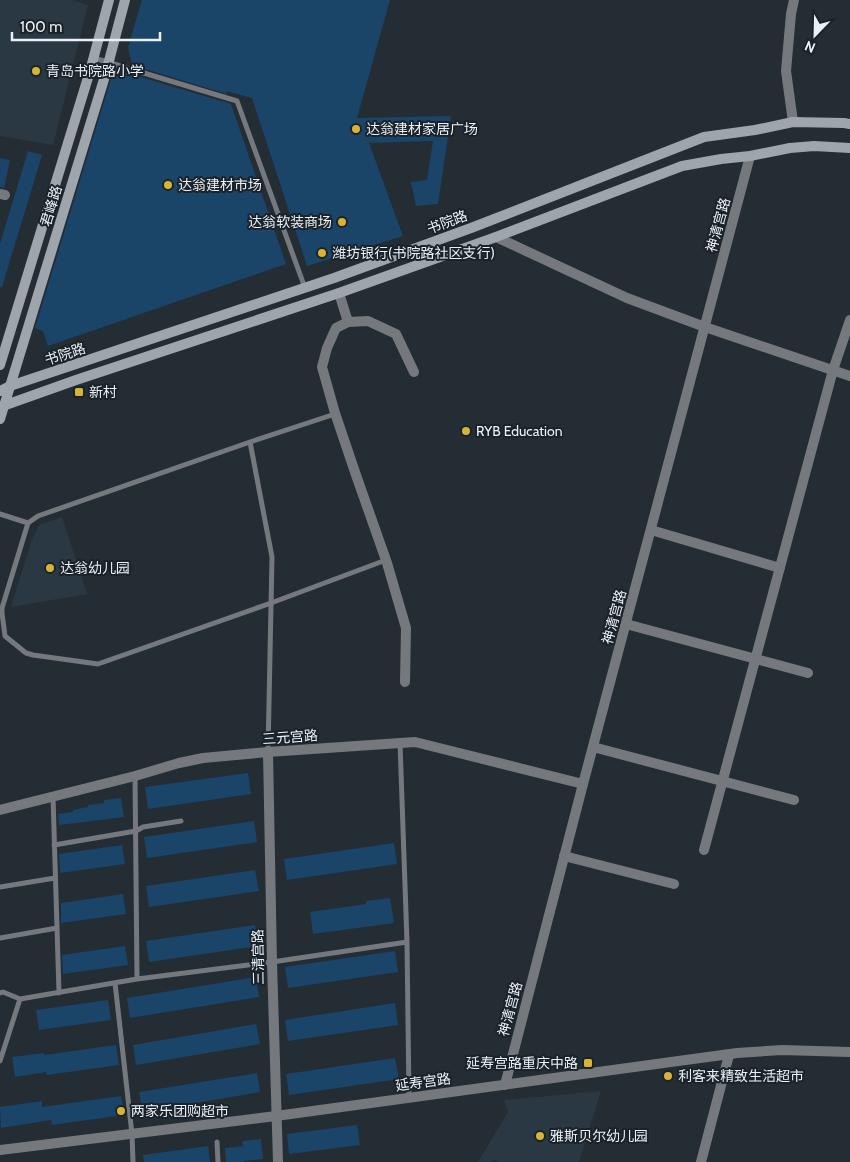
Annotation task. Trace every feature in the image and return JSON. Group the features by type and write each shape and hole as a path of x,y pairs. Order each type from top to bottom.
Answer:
{"main road":[{"name":"君峰路","path":"0,365 94,58 109,0"},
{"name":"君峰路","path":"0,419 2,406 10,386 109,62 125,0"},
{"name":"书院路","path":"0,390 305,288 471,228 704,137 755,130 793,122 844,122 850,124"},
{"name":"书院路","path":"2,406 339,293 496,237 682,166 790,148 814,146 850,148"}],"street":[{"path":"793,122 786,71 794,0"},
{"name":"神清宫路","path":"505,1085 750,156"},
{"path":"496,237 626,298 850,376"},
{"path":"339,293 348,322"},
{"path":"704,850 833,370 850,320"},
{"path":"405,682 406,628 386,560 335,414 322,367 327,348 336,328 348,322 368,321 396,334 414,372"},
{"path":"651,530 780,568"},
{"path":"626,624 808,673"},
{"name":"三元宫路","path":"0,810 202,758 414,742 583,784"},
{"path":"593,748 794,800"},
{"name":"三清宫路","path":"268,752 278,1162"},
{"path":"564,856 674,884"},
{"name":"延寿宫路","path":"0,1150 276,1116 729,1055 782,1050 850,1052"},
{"path":"701,1162 729,1055"}],"lane":[{"path":"94,58 237,101 305,288"},
{"path":"335,414 38,516 28,523 2,613 5,636 26,653 98,664 386,560"},
{"path":"250,442 272,557 268,752"},
{"path":"0,514 28,523"},
{"path":"400,743 410,1098"},
{"path":"135,776 138,979"},
{"path":"53,797 59,993"},
{"path":"54,845 181,821"},
{"path":"0,888 56,878"},
{"path":"0,938 57,928"},
{"path":"0,993 3,992 20,999 138,979 407,942"},
{"path":"115,983 132,1134 133,1162"},
{"path":"0,1061 3,1045 20,999"},
{"path":"217,1142 218,1162"}],"shaded area":[{"name":"青岛书院路小学","path":"0,0 72,0 88,5 53,145 0,136"},
{"name":"达翁幼儿园","path":"62,517 87,594 11,607 31,542 39,525"},
{"name":"雅斯贝尔幼儿园","path":"601,1091 579,1162 500,1162 495,1160 491,1162 478,1162 508,1112 504,1100"}],"building":[{"name":"达翁建材家居广场","path":"142,0 390,0 357,118 451,116 438,204 416,206 411,182 427,180 433,141 369,143 403,236 307,266 252,98 226,91 227,94 132,65 128,47"},
{"name":"达翁建材市场","path":"114,69 231,104 286,264 48,346 43,331 35,328"},
{"path":"28,151 42,155 2,287 0,287 0,244"},
{"path":"0,158 10,160 4,188 0,187"},
{"path":"248,773 251,794 148,809 145,787"},
{"path":"121,798 124,817 59,825 58,814 73,812 73,810 88,807 88,805 104,803 104,800"},
{"path":"254,821 257,842 147,858 144,837"},
{"path":"394,843 397,864 287,880 284,859"},
{"path":"122,845 125,864 60,873 59,854"},
{"path":"255,870 259,891 149,907 146,886"},
{"path":"123,894 126,914 61,923 61,903"},
{"path":"390,898 394,923 313,934 310,912 366,904 366,901"},
{"path":"255,925 258,946 149,962 146,941"},
{"path":"125,946 128,965 63,974 62,955"},
{"path":"395,951 398,972 288,988 285,967"},
{"path":"256,977 259,997 130,1018 127,998"},
{"path":"108,1000 111,1020 39,1030 36,1010"},
{"path":"395,1003 398,1025 288,1041 285,1020"},
{"path":"256,1024 260,1044 136,1065 133,1045"},
{"path":"116,1045 119,1065 47,1075 46,1072 15,1077 12,1057 44,1053 44,1055"},
{"path":"395,1058 399,1079 289,1095 286,1074"},
{"path":"257,1073 260,1092 143,1112 139,1092"},
{"path":"121,1096 124,1115 52,1125 51,1120 1,1128 0,1107 42,1101 42,1107"},
{"path":"357,1125 360,1145 289,1154 287,1134"},
{"path":"261,1139 263,1159 226,1162 225,1148 243,1146 242,1141"},
{"path":"208,1146 210,1162 144,1162 143,1155"}],"place":[{"name":"青岛书院路小学","path":"36,71"},
{"name":"达翁建材家居广场","path":"356,129"},
{"name":"达翁建材市场","path":"168,185"},
{"name":"达翁软装商场","path":"342,222"},
{"name":"潍坊银行(书院路社区支行)","path":"322,253"},
{"name":"新村","path":"79,392"},
{"name":"RYB Education","path":"466,431"},
{"name":"达翁幼儿园","path":"50,568"},
{"name":"延寿宫路重庆中路","path":"588,1063"},
{"name":"利客来精致生活超市","path":"668,1076"},
{"name":"两家乐团购超市","path":"121,1111"},
{"name":"雅斯贝尔幼儿园","path":"540,1136"}]}
